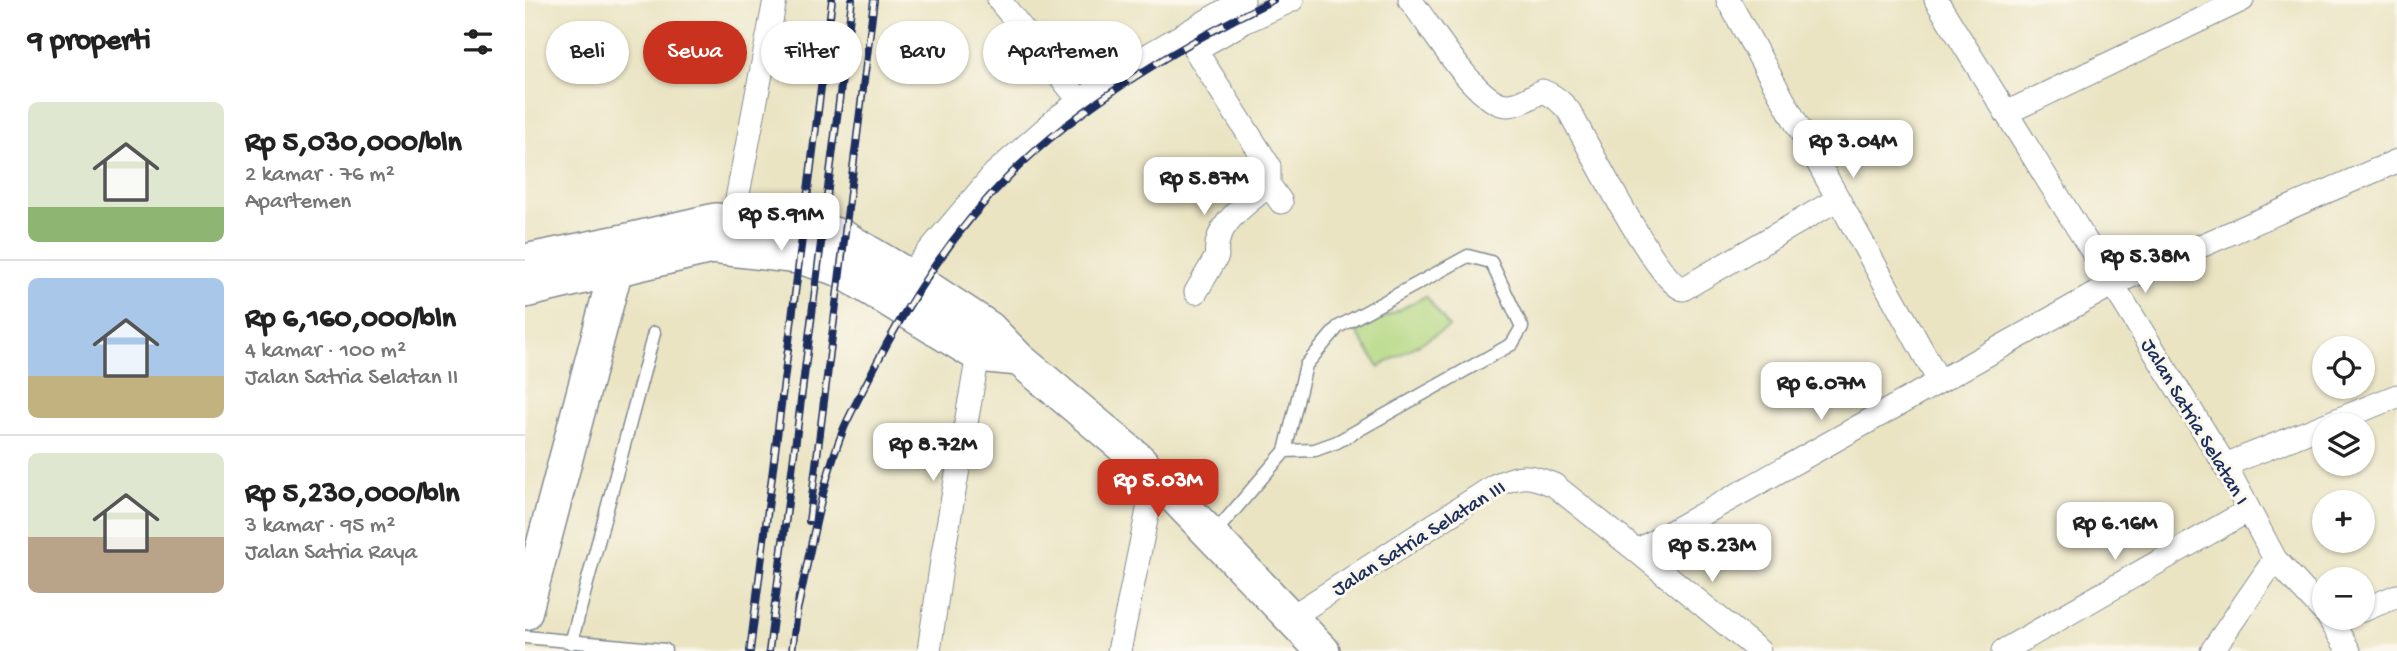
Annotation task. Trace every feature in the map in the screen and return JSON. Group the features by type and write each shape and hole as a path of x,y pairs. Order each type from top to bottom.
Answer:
{"street":[{"path":"733,220 775,0"},
{"path":"999,0 1080,101"},
{"path":"908,276 994,174 1080,101 1126,68 1190,41 1238,6 1292,0"},
{"path":"1410,0 1475,86 1490,98 1502,104 1516,104 1542,92 1552,95 1569,111 1640,236 1672,284 1678,288 1683,289 1838,199"},
{"path":"1728,0 1939,381"},
{"name":"Jalan Satria Selatan I","path":"1936,0 2225,465 2276,559 2312,596"},
{"path":"2006,113 2242,0"},
{"path":"1190,41 1269,166 1275,194 1225,225 1215,245 1217,256 1196,292"},
{"path":"1637,551 2113,284 2397,161"},
{"path":"525,291 715,220 733,220 821,230 843,237 908,276 983,342"},
{"path":"525,261 712,247 819,261 838,269 907,309 1019,359 1138,459 1323,651"},
{"path":"525,613 619,255"},
{"path":"929,651 943,554 983,342"},
{"path":"2225,465 2397,396"},
{"name":"Jalan Satria Selatan III","path":"1290,618 1496,485 1518,475 1554,485 1759,651"},
{"path":"1119,651 1155,476"},
{"path":"2003,651 2249,510"},
{"path":"2212,651 2276,559"},
{"path":"2375,605 2397,596"},
{"name":"Jalan Satria Selatan I","path":"2338,630 2349,651"}],"lane":[{"path":"1212,536 1285,451 1306,365 1338,327 1468,257 1491,262 1521,327 1512,344 1337,442 1315,450 1285,451"},
{"path":"571,643 653,333"},
{"path":"525,637 665,650"}],"green space":[{"path":"1426,296 1449,327 1379,367 1356,332"}],"railway":[{"path":"750,651 832,0"},
{"path":"769,651 852,0"},
{"path":"809,521 874,0"},
{"path":"798,607 823,494 844,428 913,298 967,222 1037,150 1100,100 1169,56 1273,0"},
{"path":"792,651 799,597"}]}
